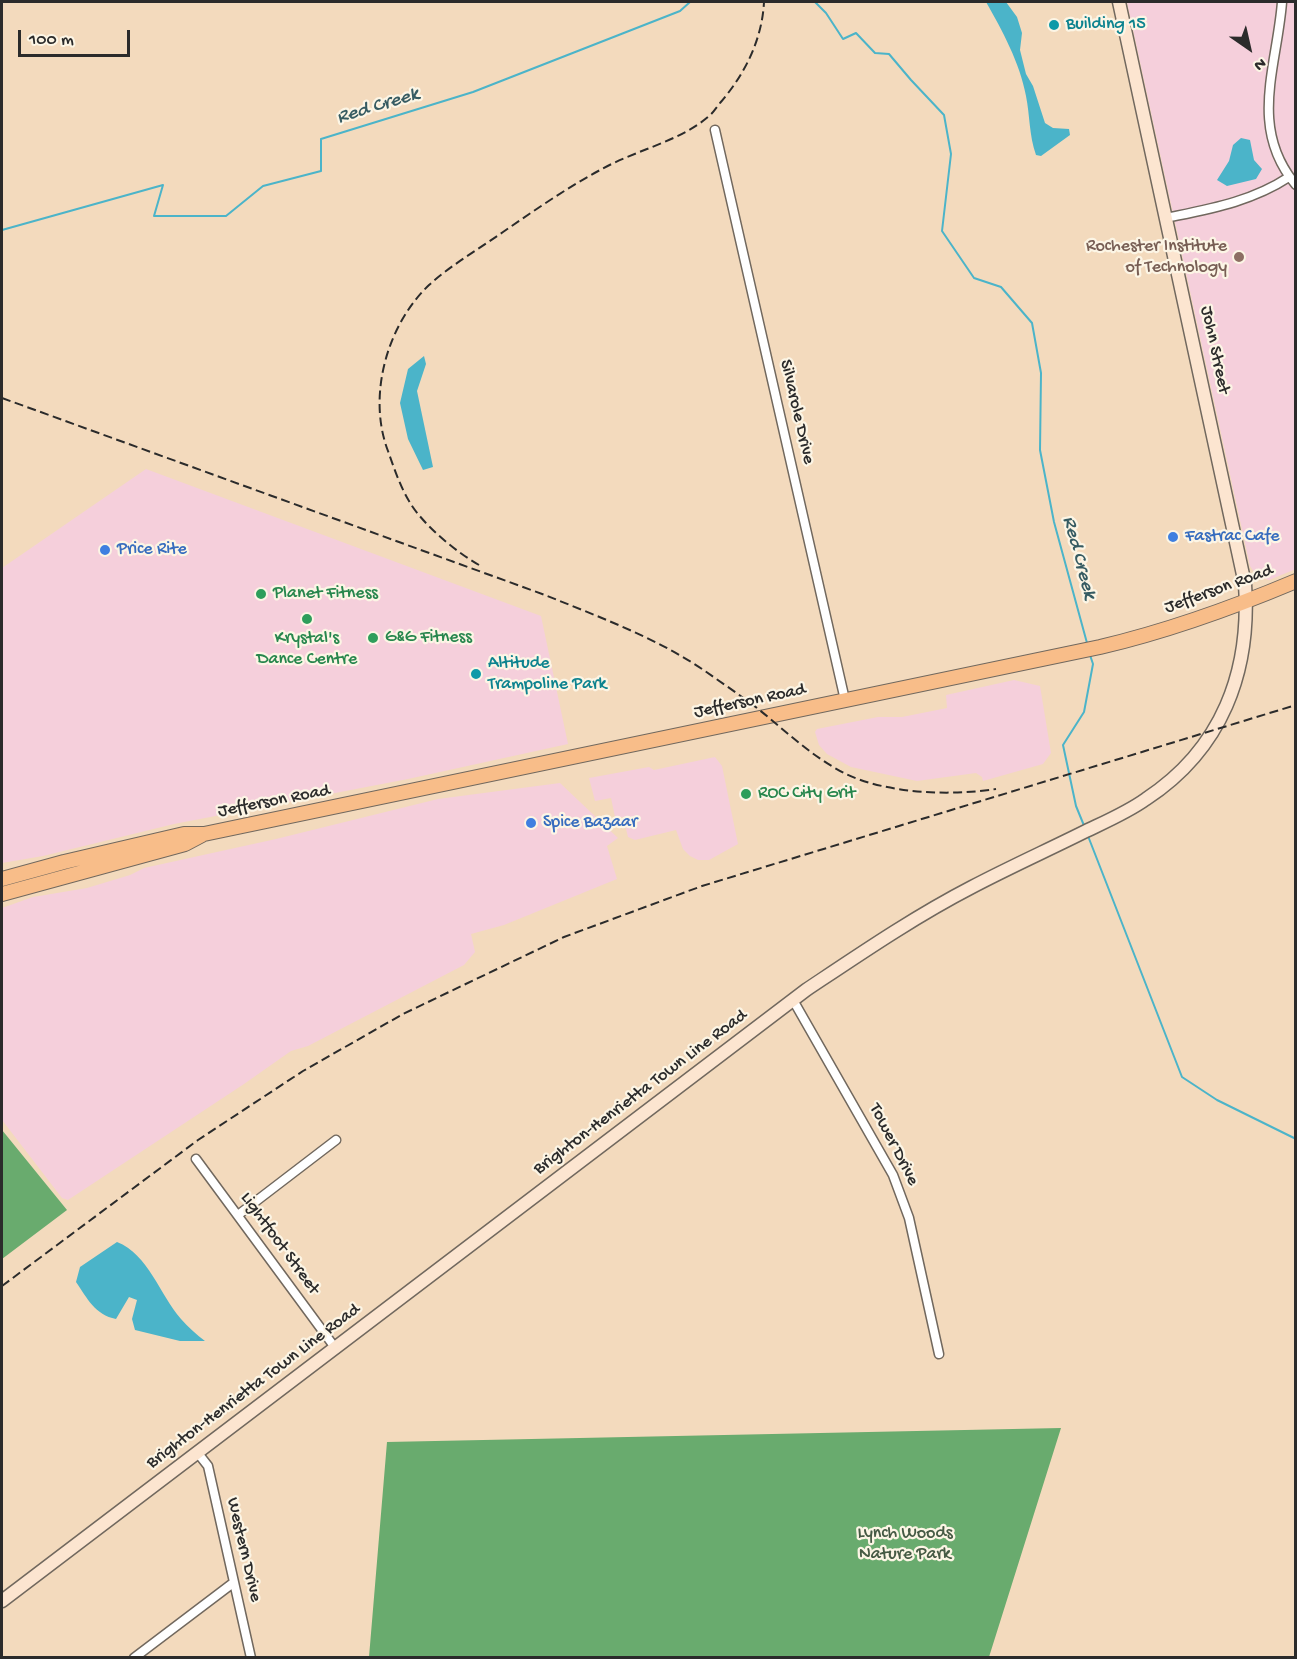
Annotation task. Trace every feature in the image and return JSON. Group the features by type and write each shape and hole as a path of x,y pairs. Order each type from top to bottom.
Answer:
{"main road":[{"name":"Jefferson Road","path":"2,879 184,834 204,834 1075,652 1174,627 1246,602 1296,581"},
{"name":"Jefferson Road","path":"2,894 185,844 204,834"},
{"path":"2,872 40,864 64,862"}],"street":[{"name":"John Street","path":"1119,2 1237,542 1246,602"},
{"path":"1282,2 1267,115 1274,149 1289,177 1296,185"},
{"name":"Silvarole Drive","path":"715,130 845,700"},
{"path":"1166,218 1226,206 1250,198 1289,177"},
{"name":"Brighton-Henrietta Town Line Road","path":"2,1601 793,1000 920,915 1136,806 1170,782 1194,758 1214,730 1226,705 1241,663 1247,621 1246,602"},
{"name":"Tower Drive","path":"793,1000 877,1144 902,1197 939,1354"},
{"path":"238,1215 336,1140"},
{"name":"Lightfoot Street","path":"196,1159 336,1349"},
{"name":"Western Drive","path":"197,1452 208,1466 251,1658"},
{"path":"134,1658 233,1583"}],"shaded area":[{"name":"Rochester Institute of Technology","path":"1127,2 1295,2 1296,569 1269,580 1257,576 1250,566"},
{"path":"146,469 541,616 568,744 408,779 174,824 43,856 2,863 2,568"},
{"path":"1014,680 1040,686 1051,753 1043,764 983,781 982,777 976,773 917,781 851,767 827,754 819,745 815,732 817,729 878,717 902,717 947,708 946,695"},
{"path":"715,757 722,766 738,844 709,860 698,860 690,856 683,849 676,830 635,840 628,837 623,817 615,817 611,798 595,801 589,778 649,767 654,770"},
{"path":"560,783 618,838 607,846 617,879 504,925 471,934 475,952 464,965 308,1046 291,1051 68,1200 62,1198 2,1120 2,908 33,897 87,888 130,875 144,868 276,839 438,799"}],"green space":[{"path":"2,1130 67,1210 2,1259"},
{"name":"Lynch Woods Nature Park","path":"1061,1428 989,1657 369,1657 387,1442"}],"water":[{"path":"986,2 1006,2 1017,17 1022,33 1020,50 1026,74 1033,86 1045,123 1053,128 1069,129 1070,135 1041,156 1036,155 1034,148 1026,96 1015,59"},
{"path":"1241,138 1250,140 1254,160 1262,169 1256,179 1227,186 1217,180 1229,161 1233,145"},
{"path":"424,356 426,364 417,391 433,467 423,470 408,439 400,403 408,369"},
{"path":"117,1242 128,1248 145,1265 173,1309 205,1341 180,1341 135,1330 132,1319 137,1300 129,1297 116,1319 102,1314 92,1305 76,1282 80,1267"}],"waterway":[{"name":"Red Creek","path":"2,230 163,185 154,216 226,216 263,186 321,171 321,139 473,92 680,11 690,2"},
{"name":"Red Creek","path":"815,2 826,13 843,39 856,33 875,53 889,54 944,115 951,154 942,231 974,278 1001,287 1032,323 1041,373 1040,450 1054,522 1087,643"},
{"name":"Red Creek","path":"1085,828 1076,806 1063,745 1084,712 1093,664 1090,655"},
{"name":"Red Creek","path":"1088,836 1182,1077 1217,1100 1296,1139"}],"railway":[{"path":"479,565 440,537 422,519 409,501 388,451 382,430 381,385 385,362 402,320 414,301 429,285 539,207 615,162 684,133 710,115 729,92 751,56 760,30 764,2"},
{"path":"2,398 545,595 627,629 687,659 753,705 814,754 833,767 861,780 919,792 996,789"},
{"path":"2,1286 198,1140 303,1071 403,1014 564,937 702,886 1296,705"}],"place":[{"name":"Building 15","path":"1054,25"},
{"name":"Rochester Institute of Technology","path":"1239,257"},
{"name":"Fastrac Cafe","path":"1173,537"},
{"name":"Price Rite","path":"105,550"},
{"name":"Planet Fitness","path":"261,594"},
{"name":"Krystal's Dance Centre","path":"307,619"},
{"name":"G&G Fitness","path":"373,638"},
{"name":"Altitude Trampoline Park","path":"476,674"},
{"name":"ROC City Grit","path":"746,794"},
{"name":"Spice Bazaar","path":"531,823"}]}
